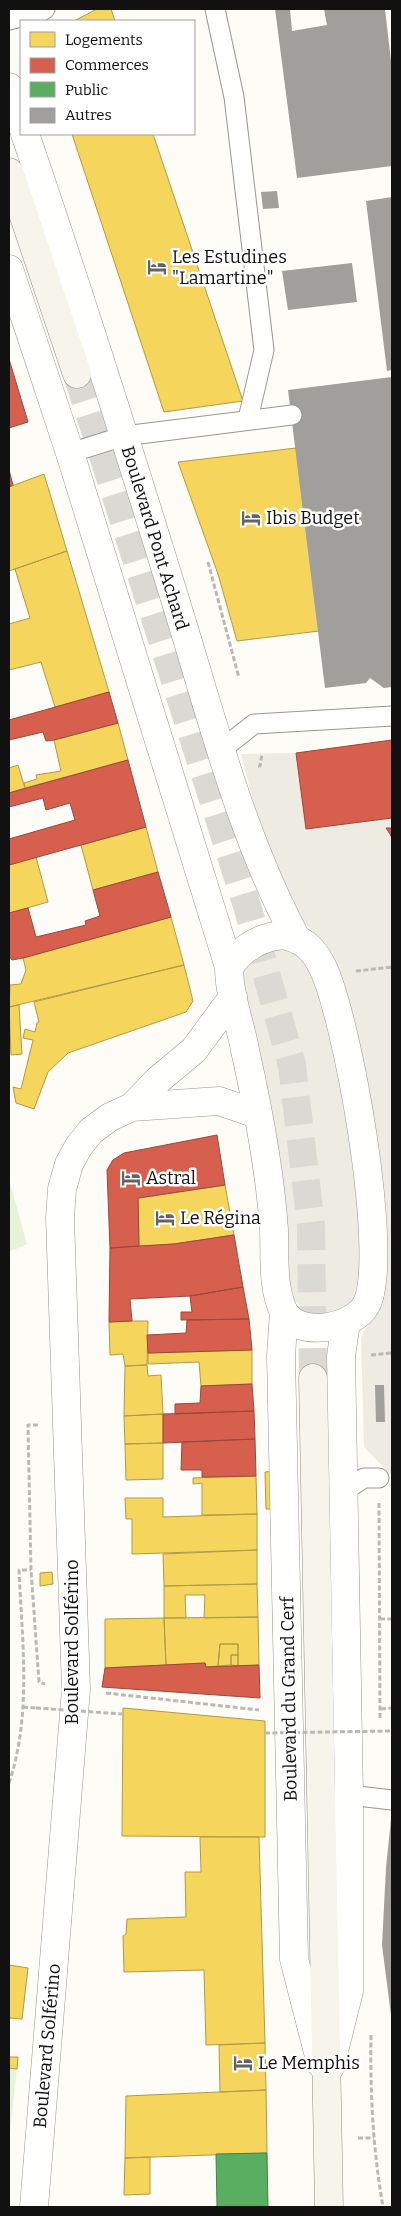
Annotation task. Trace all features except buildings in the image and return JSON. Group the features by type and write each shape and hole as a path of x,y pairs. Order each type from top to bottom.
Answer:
{"main road":[{"path":"9,172 77,374"},
{"name":"Boulevard du Grand Cerf","path":"313,1378 329,2207"}],"street":[{"path":"9,87 20,121"},
{"name":"Boulevard Pont Achard","path":"25,135 77,286 235,792 277,902 296,938"},
{"path":"9,269 70,453 229,967"},
{"path":"229,967 245,949 271,936 283,935 296,938 310,947 321,964 330,985 352,1073 361,1125 373,1234 374,1280 367,1304 358,1316 346,1323 327,1328 307,1326 294,1321 284,1312"},
{"name":"Boulevard du Grand Cerf","path":"229,967 229,982 246,1052 270,1192 276,1285 284,1312 281,1366 294,1959 326,2083"},
{"name":"Boulevard Solférino","path":"132,1107 158,1080 194,1050 233,997"},
{"name":"Boulevard Solférino","path":"34,2207 76,1689 60,1218 62,1190 69,1164 79,1146 91,1131 110,1117 132,1107 219,1101 257,1114"},
{"name":"Boulevard du Grand Cerf","path":"326,2083 349,1991 349,1795 341,1356 346,1323"}],"lane":[{"path":"9,20 45,9"},
{"path":"215,9 234,97 264,350 248,419"},
{"path":"70,453 124,436 292,415"},
{"path":"222,750 254,724 392,716"},
{"path":"344,1491 364,1478 378,1478"},
{"path":"349,1795 392,1800"}],"path":[{"path":"208,562 239,678"},
{"path":"354,971 392,966"},
{"path":"362,1356 392,1353"},
{"path":"39,1682 31,1570 28,1425 68,1426"},
{"path":"9,1783 16,1759 24,1688 19,1570 31,1570"},
{"path":"380,1619 392,1619"},
{"path":"104,1692 259,1710"},
{"path":"23,1707 123,1714"},
{"path":"381,1709 392,1708"},
{"path":"265,1733 392,1731"}],"green space":[{"path":"9,1179 27,1244 9,1252"},
{"path":"9,2057 18,2057 9,2143"}],"shaded area":[{"path":"296,753 306,829 392,817 392,828 387,829 392,838 392,1476 364,1447 361,1338 384,1299 386,1273 342,983 337,967 327,948 301,919 273,877 241,754"},
{"path":"289,948 309,966 349,1100 363,1240 359,1278 353,1299 345,1308 324,1315 308,1311 297,1303 289,1292 241,976 244,964 261,949"}],"tunnel":[{"path":"77,374 248,909 292,1065 311,1226 313,1378"}],"place":[{"name":"Les Estudines \"Lamartine\"","path":"157,267"},
{"name":"Ibis Budget","path":"251,518"},
{"name":"Astral","path":"131,1178"},
{"name":"Le Régina","path":"165,1218"},
{"name":"Le Memphis","path":"243,2063"}]}
